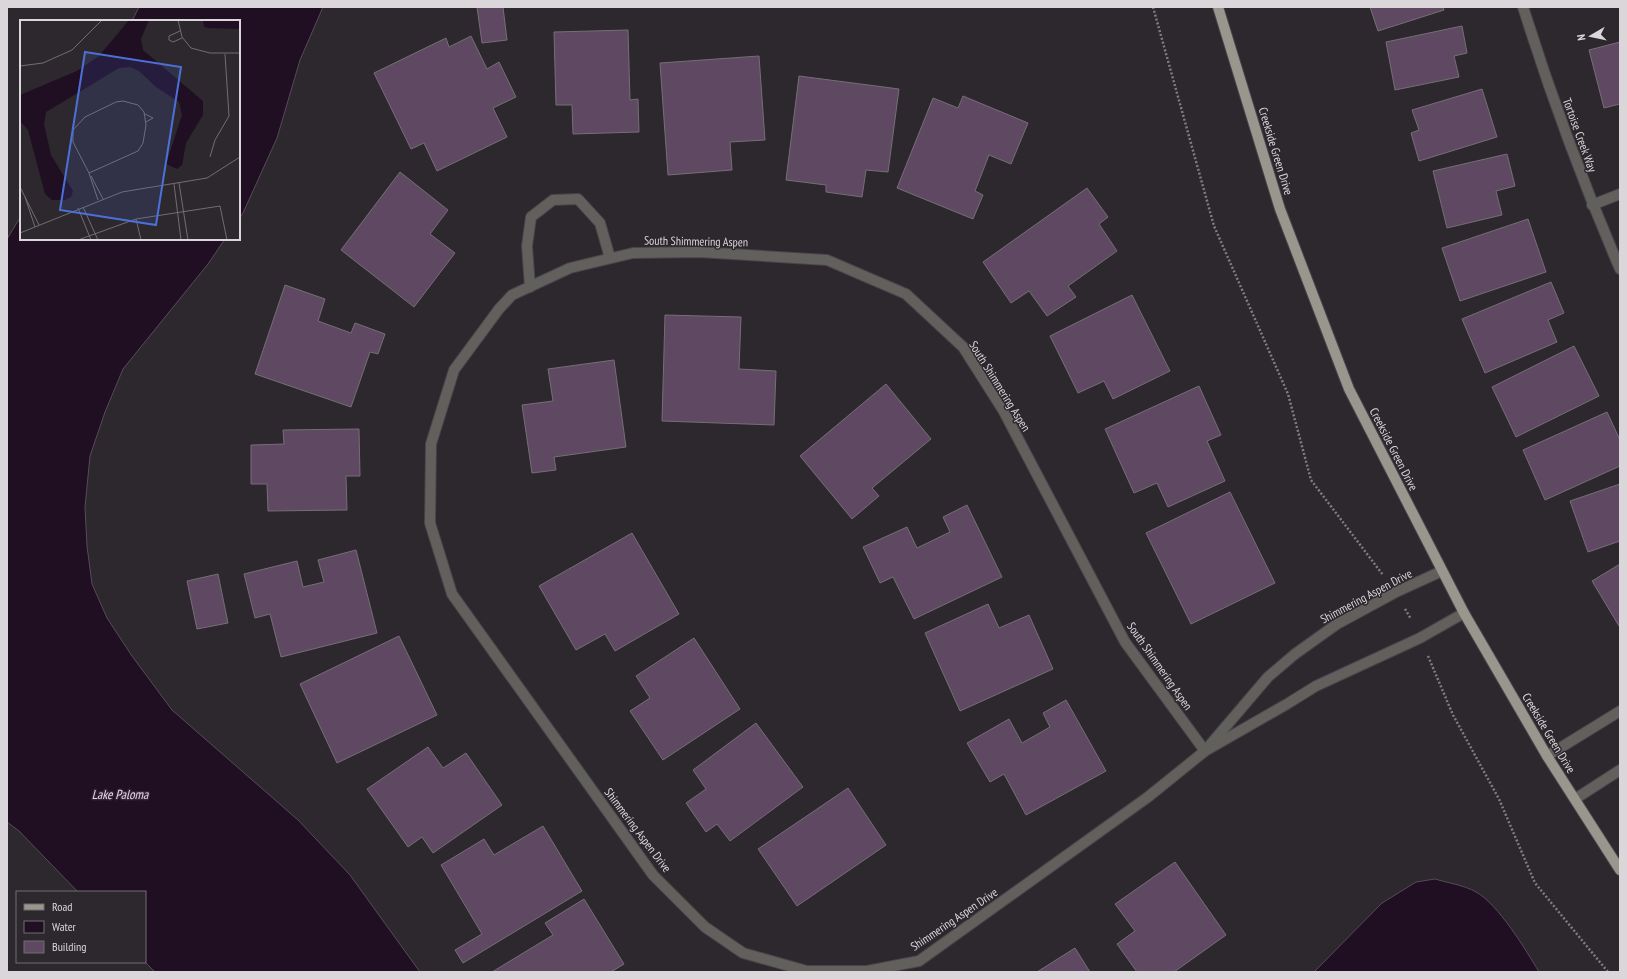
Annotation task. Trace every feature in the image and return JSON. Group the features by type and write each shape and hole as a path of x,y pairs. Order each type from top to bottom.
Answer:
{"main road":[{"name":"Creekside Green Drive","path":"1218,7 1280,209 1349,389 1464,613 1547,756 1620,870"}],"street":[{"name":"Tortoise Creek Way","path":"1523,7 1543,70 1592,205 1620,269"},
{"path":"1592,205 1620,194"},
{"path":"530,287 528,246 531,217 553,200 578,199 600,223 610,258"},
{"name":"South Shimmering Aspen","path":"512,295 570,268 610,258 633,253 699,252 827,260 906,294 963,347 1003,410 1125,642 1205,751"},
{"name":"Shimmering Aspen Drive","path":"512,295 499,309 454,370 431,444 430,523 452,594 652,875 705,927 743,953 807,971 868,972 919,961 1148,798 1205,751 1316,686 1420,638 1464,613"},
{"name":"Shimmering Aspen Drive","path":"1205,751 1268,677 1296,654 1337,624 1396,592 1442,571"},
{"path":"1547,756 1620,710"},
{"path":"1574,799 1620,770"}],"path":[{"path":"1152,7 1214,226 1288,394 1311,480 1396,592 1420,638 1453,715 1500,799 1535,883 1608,972"}],"water":[{"path":"139,7 323,7 300,60 277,138 240,218 240,20 132,20"},
{"name":"Lake Paloma","path":"20,218 20,240 224,240 208,264 123,369 105,412 90,456 85,507 87,546 92,584 107,618 132,656 172,710 298,820 350,875 420,972 155,972 146,963 146,891 77,891 19,831 7,822 7,239"},
{"path":"1435,879 1456,884 1476,892 1493,906 1511,928 1539,972 1314,972 1382,903 1416,882"}],"building":[{"path":"477,7 503,7 507,40 482,43"},
{"path":"1370,7 1443,7 1444,10 1378,31"},
{"path":"1462,26 1467,53 1454,56 1459,77 1395,90 1386,42"},
{"path":"628,30 630,100 638,99 639,132 573,134 572,105 556,105 554,32"},
{"path":"471,36 487,69 499,62 516,97 493,108 507,137 437,171 424,143 411,149 374,73 446,38 449,47"},
{"path":"1620,42 1620,104 1604,108 1589,50"},
{"path":"759,56 765,140 730,142 732,170 668,175 660,63"},
{"path":"799,76 899,89 888,172 866,170 862,197 826,192 826,185 786,180"},
{"path":"1482,89 1497,137 1419,161 1411,133 1419,130 1412,110"},
{"path":"963,96 1028,123 1011,164 989,155 975,191 983,195 973,219 897,188 933,98 958,108"},
{"path":"1507,154 1515,186 1496,191 1502,215 1447,228 1433,171"},
{"path":"400,172 448,210 430,234 455,253 414,307 341,250"},
{"path":"1087,188 1108,217 1099,224 1117,251 1068,286 1076,297 1047,316 1029,291 1011,303 983,262"},
{"path":"1528,219 1546,272 1460,301 1442,248"},
{"path":"1551,282 1564,313 1548,320 1557,342 1485,373 1462,319"},
{"path":"285,285 325,299 318,321 351,333 355,323 385,334 378,354 370,352 351,407 255,374"},
{"path":"1132,295 1170,371 1113,399 1104,381 1078,393 1050,336"},
{"path":"665,315 741,317 739,369 776,371 774,425 662,421"},
{"path":"1574,346 1599,396 1516,437 1492,387"},
{"path":"614,360 626,447 554,457 556,470 532,473 522,405 553,401 548,369"},
{"path":"886,384 931,439 872,488 879,496 852,519 800,456"},
{"path":"1199,386 1221,435 1207,441 1225,481 1168,507 1157,483 1134,493 1105,429"},
{"path":"1607,412 1620,440 1620,466 1545,500 1523,450"},
{"path":"359,429 360,476 346,476 347,510 268,511 267,484 251,484 251,445 284,444 283,430"},
{"path":"1620,484 1620,541 1588,552 1570,501"},
{"path":"1230,492 1275,583 1191,624 1146,533"},
{"path":"967,505 1002,577 914,619 893,577 880,583 863,547 907,527 917,548 950,532 943,517"},
{"path":"632,533 679,614 615,651 605,634 576,650 539,586"},
{"path":"356,550 377,633 281,657 270,614 255,618 244,574 297,561 303,587 324,582 318,560"},
{"path":"1620,564 1620,625 1619,626 1592,581"},
{"path":"218,574 228,623 197,629 187,581"},
{"path":"988,604 999,628 1029,615 1053,669 960,711 925,633"},
{"path":"399,636 437,715 337,763 300,684"},
{"path":"694,638 740,709 663,760 630,711 650,698 636,676"},
{"path":"1066,700 1106,771 1026,815 1004,774 990,782 967,743 1009,719 1022,743 1050,727 1043,713"},
{"path":"756,723 803,787 730,841 717,824 706,832 686,803 706,789 693,770"},
{"path":"428,747 443,768 466,753 502,805 433,853 422,837 408,847 367,789"},
{"path":"848,788 886,845 797,906 758,849"},
{"path":"543,826 582,891 463,963 455,950 482,934 441,865 484,839 494,855"},
{"path":"1175,862 1226,935 1174,972 1137,972 1117,944 1135,931 1115,904"},
{"path":"584,899 624,964 611,972 492,972 553,935 545,923"},
{"path":"1075,948 1090,972 1037,972"}]}
